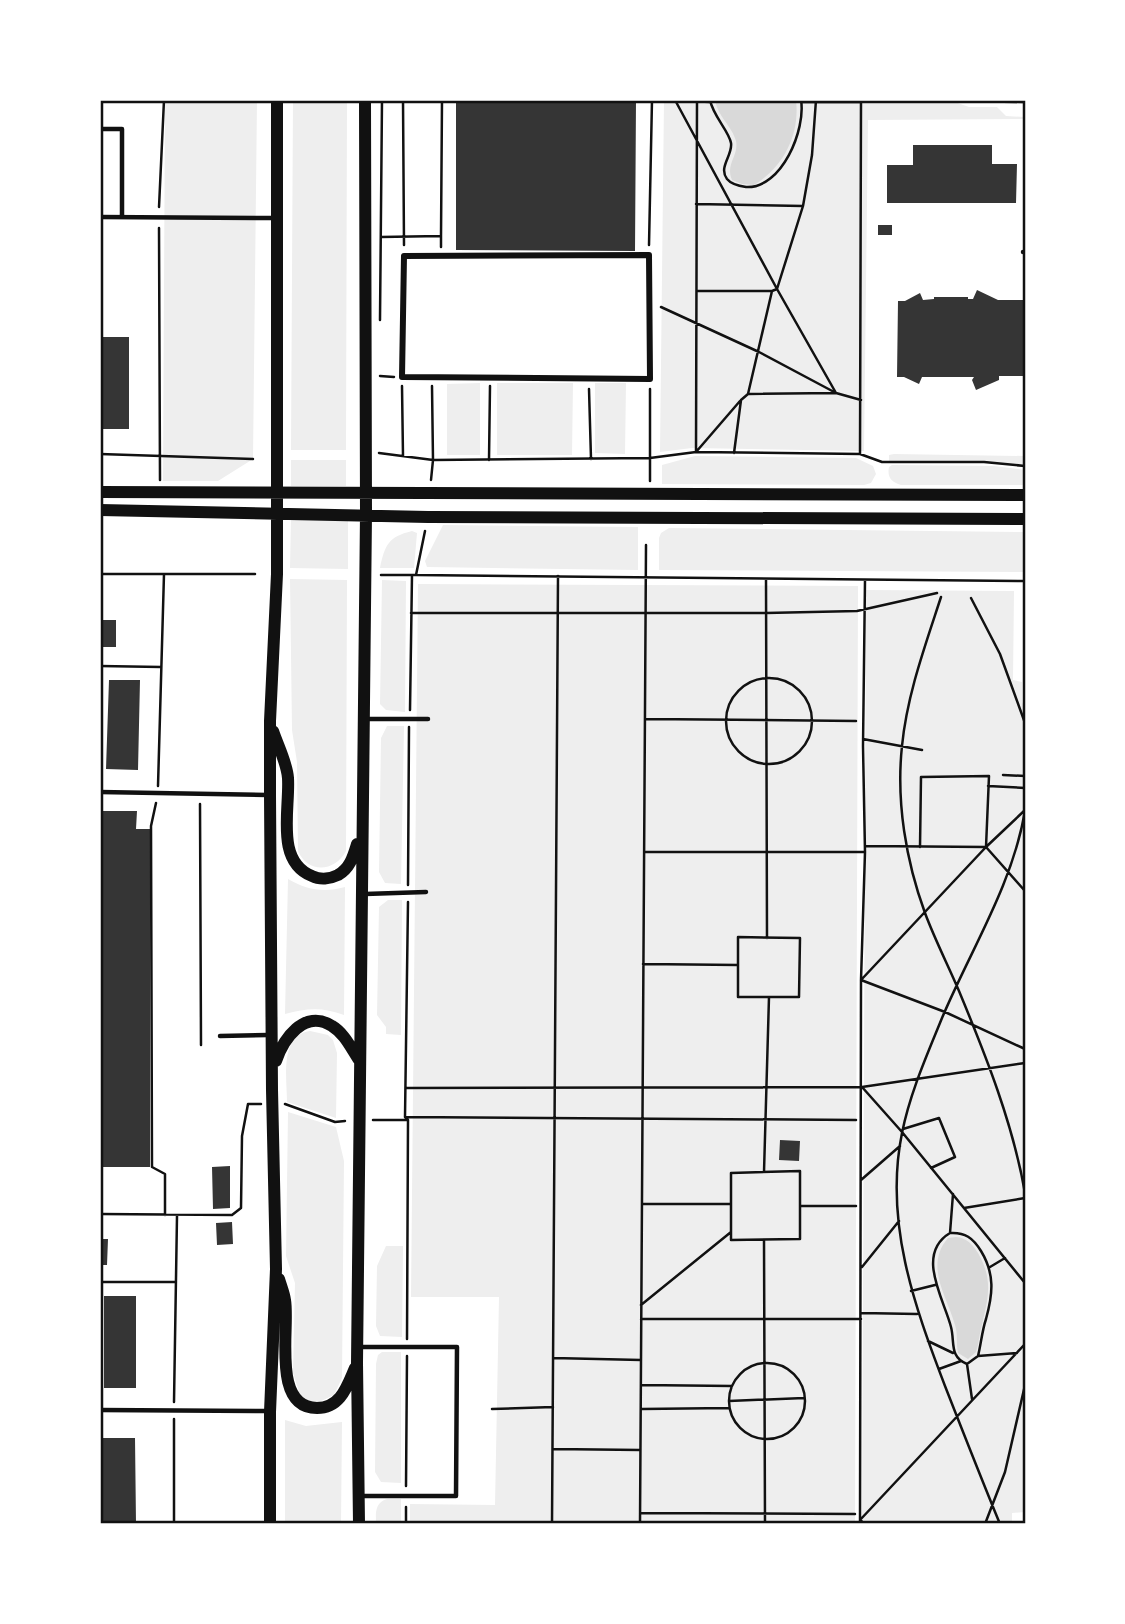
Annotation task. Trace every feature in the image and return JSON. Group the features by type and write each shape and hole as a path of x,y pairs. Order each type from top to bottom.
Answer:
{"main road":[{"path":"270,1524 270,1412 276,1269 270,721 276,574 277,100"},
{"path":"359,1524 357,1347 366,514 365,100"},
{"path":"100,492 1025,495"},
{"path":"100,510 428,517 1025,519"},
{"path":"270,721 288,775 288,849 294,863 304,873 316,878 331,878 346,870 354,855 362,825"},
{"path":"272,1071 281,1046 290,1032 312,1022 331,1025 344,1037 359,1060"},
{"path":"276,1269 285,1301 287,1378 297,1400 316,1408 334,1403 344,1394 357,1363"}],"street":[{"path":"649,255 650,379 402,377 404,256 440,256 649,255"}],"lane":[{"path":"959,100 1025,101"},
{"path":"100,130 122,129 122,217"},
{"path":"100,217 277,218"},
{"path":"363,719 428,719"},
{"path":"100,792 270,795"},
{"path":"361,895 426,892"},
{"path":"220,1036 272,1035"},
{"path":"357,1347 457,1347 456,1496 359,1496"},
{"path":"100,1410 270,1412"}],"path":[{"path":"160,484 159,217 164,100"},
{"path":"380,320 382,100"},
{"path":"403,100 404,256"},
{"path":"440,256 442,100"},
{"path":"649,255 652,100"},
{"path":"668,100 710,101 718,121 731,140 725,177 740,186 754,187 779,171 798,137 802,101 860,101 860,454"},
{"path":"675,100 697,144 733,204 775,290 836,393"},
{"path":"696,452 697,100"},
{"path":"696,452 748,394 775,290 803,206 812,155 816,101"},
{"path":"720,180 725,177"},
{"path":"696,204 803,206"},
{"path":"381,237 441,236"},
{"path":"697,291 775,290"},
{"path":"649,303 697,322 836,393 861,400"},
{"path":"380,376 402,377 403,456"},
{"path":"489,460 490,378"},
{"path":"431,481 432,379"},
{"path":"589,379 591,459"},
{"path":"649,494 650,379"},
{"path":"748,394 836,393"},
{"path":"734,453 741,400"},
{"path":"379,441 379,454 433,460 650,458 696,452 860,454 882,462 1025,466"},
{"path":"100,454 253,458"},
{"path":"406,1524 408,1120 405,1117 405,1088 411,613 414,575 425,531"},
{"path":"640,1524 646,545"},
{"path":"164,573 158,793 152,826 152,1167 165,1174 165,1215"},
{"path":"100,574 255,574"},
{"path":"380,575 1025,581"},
{"path":"552,1524 558,576"},
{"path":"766,579 767,937"},
{"path":"862,1523 861,980 865,852 865,580"},
{"path":"411,613 646,614 865,610 937,593"},
{"path":"941,597 910,696 902,746 901,795 907,847 925,913 989,1068 1013,1139 1025,1195 964,1209"},
{"path":"971,598 1000,654 1025,723"},
{"path":"100,666 161,667"},
{"path":"766,678 786,681 803,693 810,706 813,721 807,744 796,756 784,762 767,765 748,760 737,751 730,740 725,721 732,698 743,686 766,678"},
{"path":"645,719 856,721"},
{"path":"863,739 922,750"},
{"path":"1003,775 1025,776"},
{"path":"920,847 921,777 989,776 986,847 1025,891"},
{"path":"988,786 1025,788"},
{"path":"200,794 201,1045"},
{"path":"861,980 986,847 1025,811"},
{"path":"1000,1524 917,1314 903,1256 897,1186 900,1146 918,1077 1009,874 1025,811"},
{"path":"865,846 986,847"},
{"path":"644,852 865,852"},
{"path":"738,937 767,937 800,938 799,997 737,996 738,937"},
{"path":"643,964 738,965"},
{"path":"861,980 945,1012 1025,1049"},
{"path":"764,1172 769,997"},
{"path":"405,1088 862,1087 1025,1063"},
{"path":"862,1087 903,1131 1025,1283"},
{"path":"405,1117 856,1120"},
{"path":"903,1131 939,1118 954,1157 931,1168"},
{"path":"862,1180 900,1146"},
{"path":"800,1171 800,1239 731,1240 731,1204 731,1173 800,1171"},
{"path":"950,1233 953,1194"},
{"path":"642,1204 731,1204"},
{"path":"800,1206 856,1206"},
{"path":"100,1214 177,1215 174,1524"},
{"path":"861,1269 899,1221"},
{"path":"641,1305 731,1232"},
{"path":"954,1353 952,1329 935,1284 934,1257 943,1237 950,1233 961,1233 974,1240 990,1267 993,1295 978,1356"},
{"path":"764,1240 765,1524"},
{"path":"990,1267 1005,1258"},
{"path":"100,1282 176,1282"},
{"path":"911,1291 935,1284"},
{"path":"861,1313 917,1314"},
{"path":"641,1320 861,1319"},
{"path":"928,1341 954,1353 961,1362 967,1364"},
{"path":"862,1523 956,1415 1025,1344"},
{"path":"967,1364 978,1356 1017,1353"},
{"path":"553,1358 641,1360"},
{"path":"939,1370 961,1362"},
{"path":"765,1363 790,1371 800,1382 804,1398 800,1418 792,1428 777,1437 765,1439 744,1431 733,1418 729,1401 732,1386 743,1371 765,1363"},
{"path":"967,1364 972,1399"},
{"path":"641,1385 732,1386"},
{"path":"985,1524 1005,1472 1025,1385"},
{"path":"729,1401 804,1398"},
{"path":"492,1409 553,1407"},
{"path":"640,1409 729,1408"},
{"path":"553,1449 640,1450"},
{"path":"640,1513 855,1514"}],"shaded area":[{"path":"165,100 257,100 253,459 218,481 163,481"},
{"path":"293,100 347,100 346,450 291,450"},
{"path":"664,100 949,100 969,107 997,107 1006,116 1025,117 868,120 864,451 692,448 660,452"},
{"path":"715,100 796,100 795,125 788,148 774,169 754,185 732,180 730,169 736,141"},
{"path":"480,383 480,455 447,455 447,384"},
{"path":"497,383 573,383 572,455 497,455"},
{"path":"595,383 626,383 625,454 595,453"},
{"path":"889,455 1025,456 1025,465 986,462 889,462"},
{"path":"695,456 856,458 873,466 876,474 871,483 864,485 662,484 662,465"},
{"path":"291,460 346,460 346,486 291,486"},
{"path":"994,466 1025,470 1025,485 901,485 892,481 889,476 889,467"},
{"path":"291,518 348,519 348,569 290,568"},
{"path":"443,525 638,527 638,570 427,567 425,561"},
{"path":"669,528 1025,532 1025,572 659,570 659,538 661,533"},
{"path":"412,531 417,533 414,568 380,568 389,543"},
{"path":"290,579 347,580 346,851 335,863 322,868 308,864 298,851 297,762 292,730"},
{"path":"382,580 406,581 405,712 386,710 380,704"},
{"path":"418,584 858,586 855,1524 410,1524 410,1504 495,1505 499,1297 411,1297"},
{"path":"866,590 1014,591 1013,680 1022,682 1022,702 1025,709 1025,1512 1012,1513 1012,1524 862,1524"},
{"path":"387,726 404,726 401,884 385,883 379,872 381,738"},
{"path":"288,879 316,889 345,887 344,1015 315,1009 285,1014"},
{"path":"388,900 402,900 401,1035 386,1034 386,1027 377,1015 379,907"},
{"path":"310,1031 328,1035 333,1040 337,1053 336,1118 287,1102 286,1071 289,1049 300,1034"},
{"path":"288,1112 336,1127 344,1161 342,1378 334,1395 319,1402 310,1402 300,1395 293,1373 295,1283 286,1256"},
{"path":"948,1238 966,1240 974,1247 987,1277 987,1299 978,1345 976,1352 968,1359 958,1353 956,1328 939,1281 938,1259 941,1249"},
{"path":"386,1246 403,1246 402,1337 380,1336 376,1326 377,1266"},
{"path":"382,1352 401,1352 401,1483 381,1482 375,1472 376,1364 378,1355"},
{"path":"285,1420 306,1426 342,1422 341,1524 285,1524"},
{"path":"387,1499 401,1499 401,1524 376,1524 378,1506"}],"building":[{"path":"456,100 636,100 635,251 456,250"},
{"path":"913,145 992,145 992,164 1017,164 1016,203 887,203 887,165 913,165"},
{"path":"878,225 892,225 892,235 878,235"},
{"path":"977,290 998,300 1025,300 1025,376 999,376 999,380 976,390 972,380 974,377 922,377 919,384 904,377 897,377 898,301 905,301 920,293 923,300 934,297 973,299"},
{"path":"100,337 129,337 129,429 100,429"},
{"path":"100,620 116,620 116,647 100,647"},
{"path":"109,680 140,680 138,770 106,769"},
{"path":"100,811 137,811 136,829 150,829 150,1167 100,1167"},
{"path":"780,1140 800,1141 799,1161 779,1160"},
{"path":"230,1166 230,1208 213,1209 212,1167"},
{"path":"232,1222 233,1244 217,1245 216,1223"},
{"path":"100,1239 108,1239 107,1265 100,1265"},
{"path":"104,1296 136,1296 136,1388 104,1388"},
{"path":"100,1438 135,1438 136,1524 100,1524"}]}
